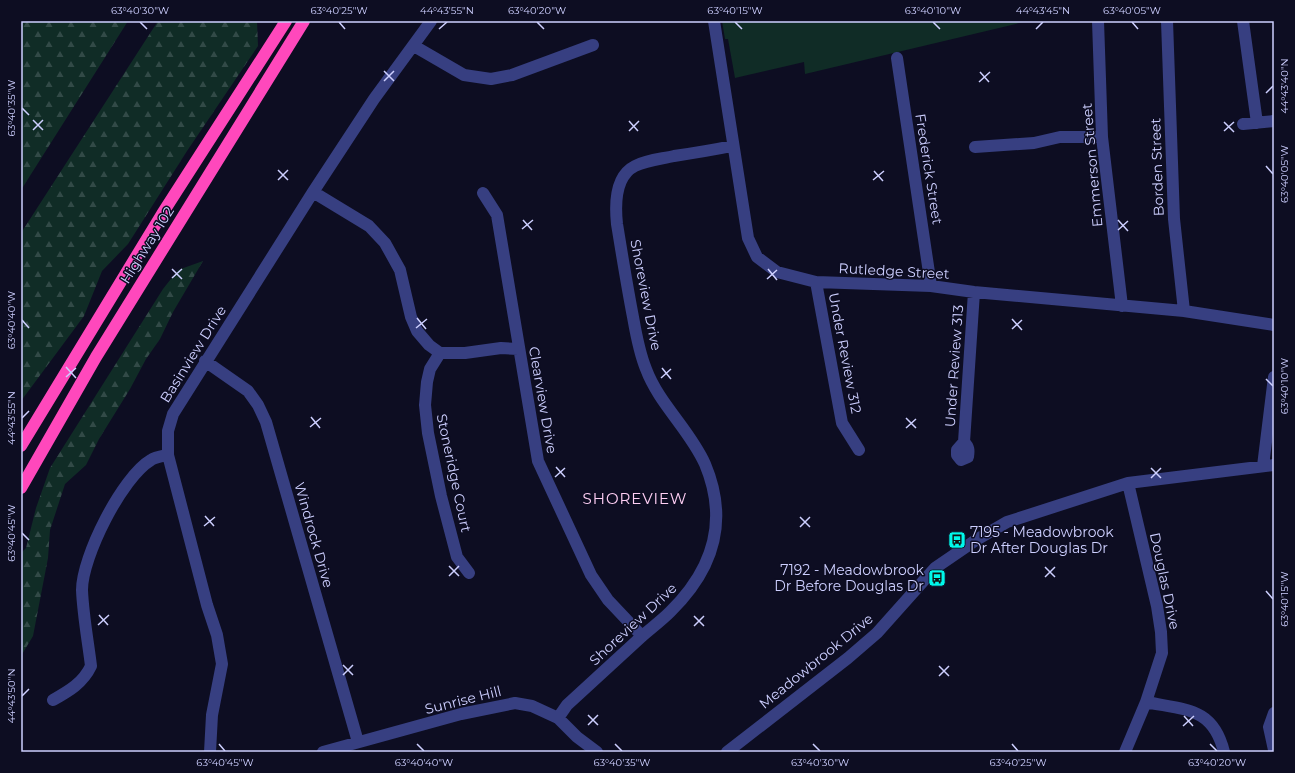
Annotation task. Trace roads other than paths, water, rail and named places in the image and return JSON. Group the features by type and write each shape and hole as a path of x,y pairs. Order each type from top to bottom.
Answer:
{"highway":[{"name":"Highway 102","path":"21,446 162,214 286,21"},
{"name":"Highway 102","path":"21,488 100,350 304,21"}],"street":[{"name":"Basinview Drive","path":"210,752 212,715 222,664 217,635 168,455 168,430 173,414 205,361 374,99 431,21"},
{"name":"Rutledge Street","path":"714,21 732,146 748,238 757,257 777,272 816,282 931,286 974,292 1184,311 1274,325"},
{"name":"Emmerson Street","path":"1098,21 1102,137 1122,306"},
{"name":"Borden Street","path":"1167,21 1174,219 1184,311"},
{"path":"1243,21 1257,123"},
{"path":"414,46 464,75 491,79 512,75 593,45"},
{"name":"Frederick Street","path":"897,58 931,286"},
{"path":"1243,124 1274,121"},
{"path":"975,147 1034,143 1060,137 1102,137"},
{"name":"Shoreview Drive","path":"558,718 567,705 642,636 670,613 690,591 703,570 715,535 717,517 715,494 704,462 693,441 653,386 641,354 615,208 618,190 623,178 634,166 650,160 732,146"},
{"path":"314,192 369,226 385,243 400,270 411,317 417,331 429,346 440,353 465,353 501,348 518,349"},
{"name":"Clearview Drive","path":"483,192 497,215 518,349 538,461 591,575 608,600 642,636"},
{"name":"Under Review 312","path":"816,282 842,423 859,450"},
{"name":"Under Review 313","path":"964,442 974,292"},
{"name":"Stoneridge Court","path":"440,353 430,369 427,382 425,405 428,433 441,496 457,557 469,573"},
{"name":"Windrock Drive","path":"205,361 248,391 258,405 266,422 358,742"},
{"path":"1269,465 1274,377"},
{"path":"53,700 74,688 86,676 91,666 82,590 84,570 96,535 126,488 142,467 152,459 168,455"},
{"name":"Meadowbrook Drive","path":"727,752 848,658 877,633 936,568 976,540 1007,522 1128,483 1269,465"},
{"name":"Douglas Drive","path":"1125,752 1146,702 1162,653 1162,632 1128,483"},
{"path":"1146,702 1194,712 1205,718 1215,728 1224,752"},
{"name":"Sunrise Hill","path":"323,752 461,714 515,703 541,710 558,718 597,752"},
{"path":"1274,713 1269,727 1274,750"}],"place":[{"name":"7195 - Meadowbrook Dr After Douglas Dr","path":"957,540"},
{"name":"7192 - Meadowbrook Dr Before Douglas Dr","path":"937,578"}],"district":[{"name":"SHOREVIEW","path":"635,499"}]}
